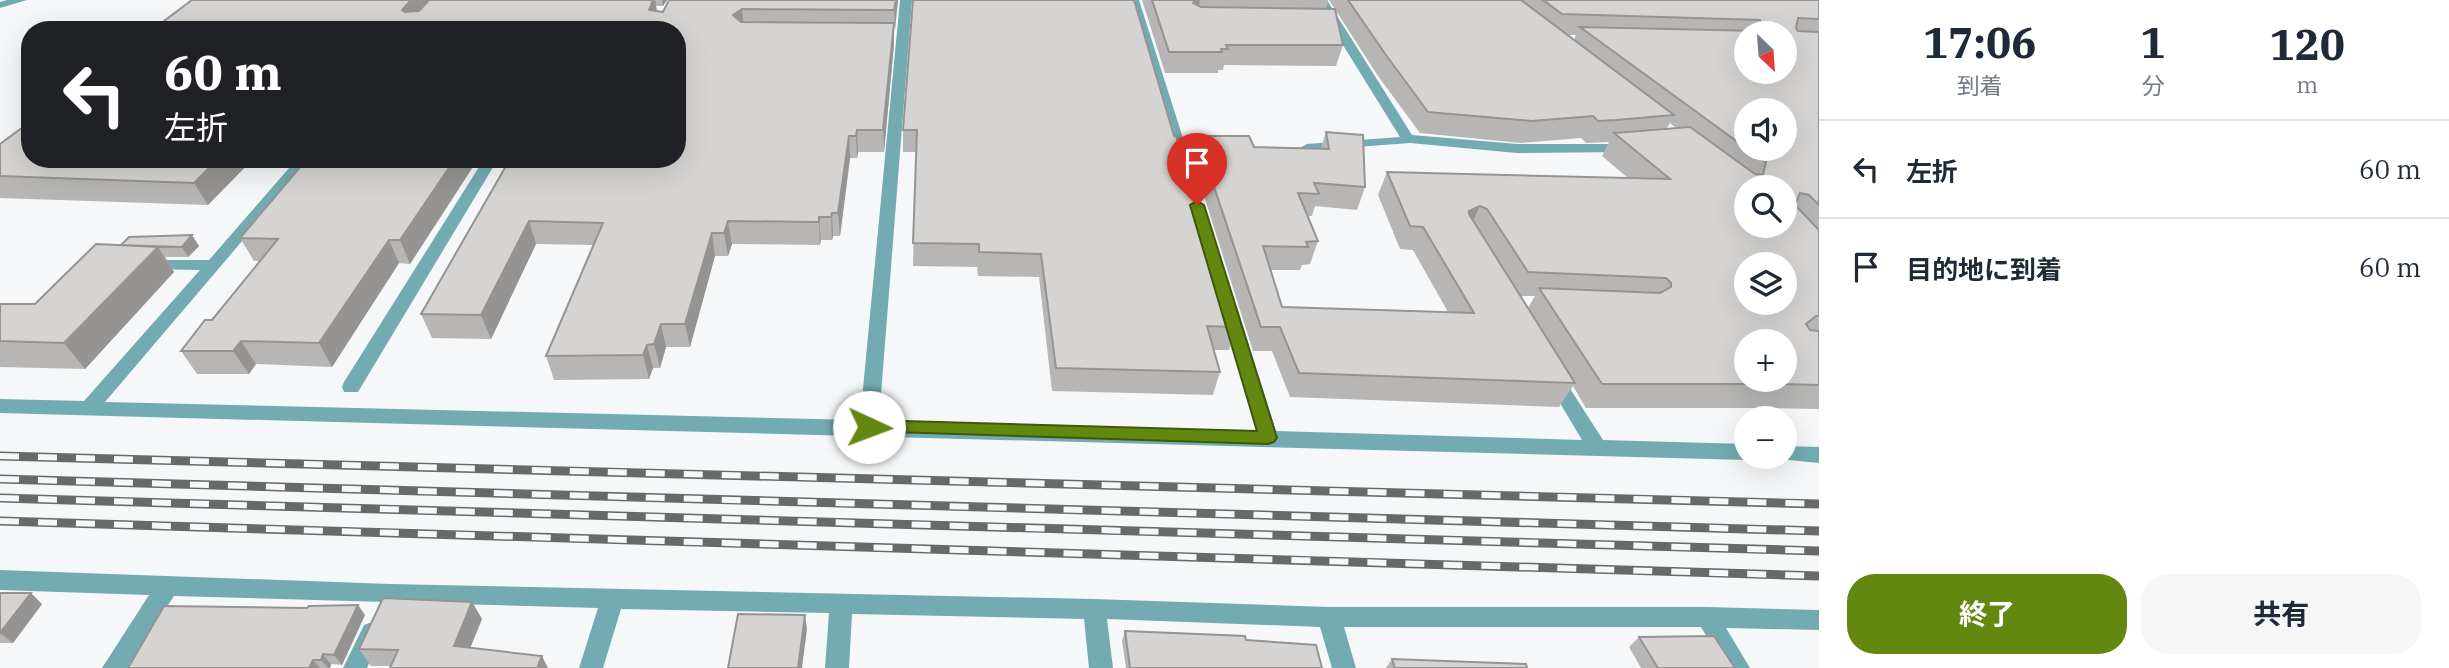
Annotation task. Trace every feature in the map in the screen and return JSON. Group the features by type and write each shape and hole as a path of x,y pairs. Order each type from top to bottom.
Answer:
{"street":[{"path":"0,5 21,0"},
{"path":"869,427 896,37 906,0"},
{"path":"1133,0 1187,172"},
{"path":"1321,0 1331,24 1407,138"},
{"path":"1307,148 1384,144 1404,141 1407,138 1462,146 1550,150 1638,148"},
{"path":"351,387 485,168"},
{"path":"89,408 302,169"},
{"path":"132,264 214,265"},
{"path":"1224,291 1268,438"},
{"path":"1544,361 1596,446"},
{"path":"0,406 1734,452"},
{"path":"1797,454 1819,455"},
{"path":"0,580 390,594 1094,609 1329,617 1707,617 1819,620"},
{"path":"114,668 167,587"},
{"path":"355,668 390,594"},
{"path":"591,668 612,600"},
{"path":"837,668 841,603"},
{"path":"1094,609 1101,668"},
{"path":"1329,617 1344,668"},
{"path":"1707,617 1738,668"}],"building":[{"path":"192,0 411,0 402,10 405,12 419,11 429,0 653,0 649,10 663,12 669,0 896,0 894,10 742,9 733,15 741,22 894,23 883,130 857,130 856,136 849,136 838,213 832,213 831,217 819,217 819,222 728,221 724,233 712,233 685,324 661,324 654,344 647,345 643,355 546,356 603,223 529,221 481,315 421,314 505,168 686,168 686,21 164,21"},
{"path":"913,0 1134,0 1174,136 1236,327 1207,326 1220,372 1056,368 1041,254 979,252 979,244 913,243 917,130 903,130"},
{"path":"1152,0 1196,0 1193,3 1201,7 1335,9 1343,45 1226,45 1228,49 1221,49 1222,52 1169,52"},
{"path":"1348,0 1521,0 1674,115 1598,121 1593,116 1532,121 1428,112"},
{"path":"1543,0 1819,0 1819,19 1798,18 1797,23 1562,14"},
{"path":"1580,27 1734,30 1734,84 1797,84 1797,30 1819,32 1819,205 1809,195 1800,193 1797,200 1797,175 1763,175 1765,161 1797,161 1797,98 1734,98 1734,139"},
{"path":"1690,127 1755,174 1763,175 1734,175 1734,238 1797,238 1797,207 1819,230 1819,316 1806,324 1810,330 1819,331 1819,385 1797,384 1797,329 1734,329 1734,384 1602,384 1539,288 1660,293 1671,287 1671,283 1666,278 1528,272 1487,209 1480,206 1469,211 1469,214 1575,383 1299,373 1280,327 1261,327 1197,136 1249,136 1254,147 1329,149 1326,132 1363,135 1365,187 1314,183 1319,194 1298,193 1318,241 1306,242 1308,247 1263,246 1282,307 1474,313 1423,227 1410,226 1387,172 1670,179 1614,133"},
{"path":"21,129 21,168 209,168 194,183 0,176 0,144"},
{"path":"299,168 449,168 400,240 389,240 319,343 241,341 233,351 181,351 205,320 212,320 278,239 240,238"},
{"path":"192,235 182,247 121,245 129,237"},
{"path":"96,244 158,247 64,343 0,341 0,304 35,304"},
{"path":"0,593 31,593 0,633"},
{"path":"383,598 472,602 454,646 542,656 537,668 390,668 398,650 359,649"},
{"path":"358,605 334,655 323,654 321,660 313,660 309,668 128,668 164,606 307,608"},
{"path":"738,614 805,615 798,668 728,668"},
{"path":"1125,631 1245,636 1246,640 1316,645 1322,668 1130,668"},
{"path":"1714,636 1735,668 1658,668 1639,637"},
{"path":"1392,659 1526,664 1527,668 1395,668"}],"railway":[{"path":"0,456 1819,504"},
{"path":"0,479 1819,531"},
{"path":"0,498 1819,551"},
{"path":"0,521 1819,576"}],"route":[{"path":"869,427 1268,438 1197,205"}]}
